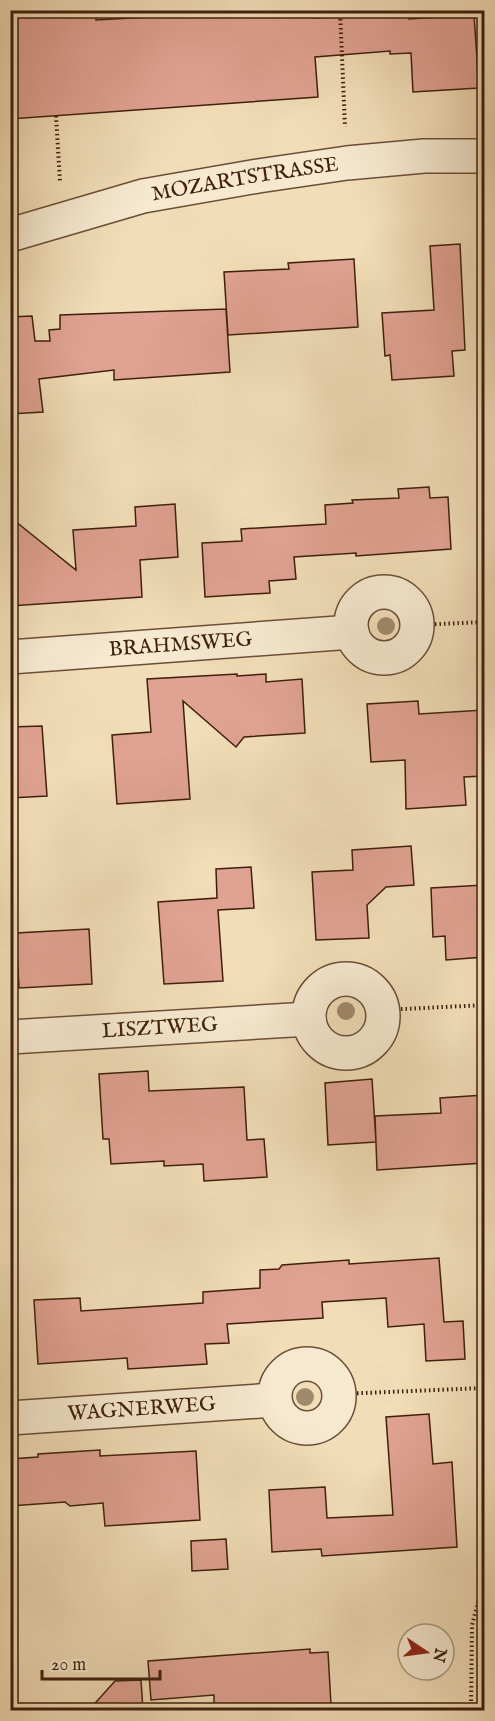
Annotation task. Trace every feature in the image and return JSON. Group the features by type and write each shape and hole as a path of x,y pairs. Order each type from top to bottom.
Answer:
{"street":[{"name":"MOZARTSTRASSE","path":"10,236 143,196 347,163 424,156 484,156"},
{"path":"389,591 401,596 411,604 417,625 415,639 410,647 392,658 371,656 355,642 351,632 351,620 355,607 364,598 376,592 389,591"},
{"name":"BRAHMSWEG","path":"10,657 351,632"},
{"path":"343,979 358,980 370,987 383,1010 382,1026 377,1037 356,1052 343,1053 330,1050 312,1032 309,1019 310,1004 318,992 329,982 343,979"},
{"name":"LISZTWEG","path":"10,1037 309,1019"},
{"path":"309,1363 329,1372 336,1381 339,1394 334,1414 326,1422 305,1428 285,1420 277,1411 274,1400 275,1389 287,1370 309,1363"},
{"name":"WAGNERWEG","path":"10,1418 274,1400"}],"path":[{"path":"340,10 347,163"},
{"path":"56,116 60,184"},
{"path":"417,625 484,622"},
{"path":"383,1010 484,1005"},
{"path":"339,1394 484,1388"},
{"path":"471,1710 472,1625 484,1580"}],"building":[{"path":"10,10 96,10 96,20 168,16 168,12 192,10 313,10 313,18 409,12 409,19 474,15 479,88 413,92 411,53 390,54 390,51 315,57 318,97 10,119"},
{"path":"460,244 465,350 452,351 454,376 392,380 390,355 385,356 382,313 434,310 430,246"},
{"path":"354,259 358,327 228,335 224,272 289,269 288,263"},
{"path":"226,309 230,372 114,380 114,370 39,379 43,412 10,414 10,317 32,316 35,341 50,341 49,330 60,329 60,315"},
{"path":"429,487 430,498 448,497 451,549 356,556 356,553 294,557 296,579 269,581 270,593 205,597 202,543 242,541 241,529 326,524 325,505 353,503 352,500 399,498 398,489"},
{"path":"175,504 178,557 140,560 142,597 10,606 10,517 76,570 73,530 136,526 135,507"},
{"path":"237,674 237,676 266,674 266,682 302,679 305,733 244,737 236,747 183,701 190,799 117,804 112,735 151,732 147,679"},
{"path":"418,701 419,714 484,710 484,776 464,777 466,805 406,809 405,760 371,762 367,704"},
{"path":"42,726 47,796 10,798 10,727"},
{"path":"411,846 414,885 386,887 367,905 369,938 316,940 312,872 353,870 352,850"},
{"path":"251,867 254,908 218,910 223,981 164,984 158,902 217,898 216,869"},
{"path":"484,885 484,957 446,960 445,936 433,937 431,888"},
{"path":"89,929 92,984 19,988 16,933"},
{"path":"148,1071 149,1091 244,1087 247,1140 264,1139 267,1177 204,1181 203,1164 164,1166 164,1161 111,1164 109,1139 103,1139 99,1074"},
{"path":"372,1079 376,1142 328,1145 325,1083"},
{"path":"484,1095 484,1163 377,1170 375,1116 441,1113 440,1098"},
{"path":"439,1258 444,1322 463,1321 465,1359 426,1361 424,1324 388,1327 386,1298 322,1302 323,1318 227,1324 229,1343 205,1344 207,1364 128,1369 127,1358 38,1364 34,1300 80,1298 81,1311 203,1303 203,1292 260,1288 260,1270 279,1269 282,1265 349,1260 349,1264"},
{"path":"429,1414 433,1464 452,1462 457,1547 322,1556 321,1549 272,1552 269,1490 325,1487 327,1518 393,1515 386,1417"},
{"path":"100,1450 100,1456 196,1451 200,1520 105,1526 103,1503 70,1506 65,1502 10,1506 10,1459 38,1457 38,1454"},
{"path":"226,1539 228,1569 192,1571 191,1541"},
{"path":"310,1649 310,1653 328,1652 331,1705 214,1710 214,1695 151,1700 148,1661"},
{"path":"141,1680 143,1710 89,1710 115,1681"}]}
